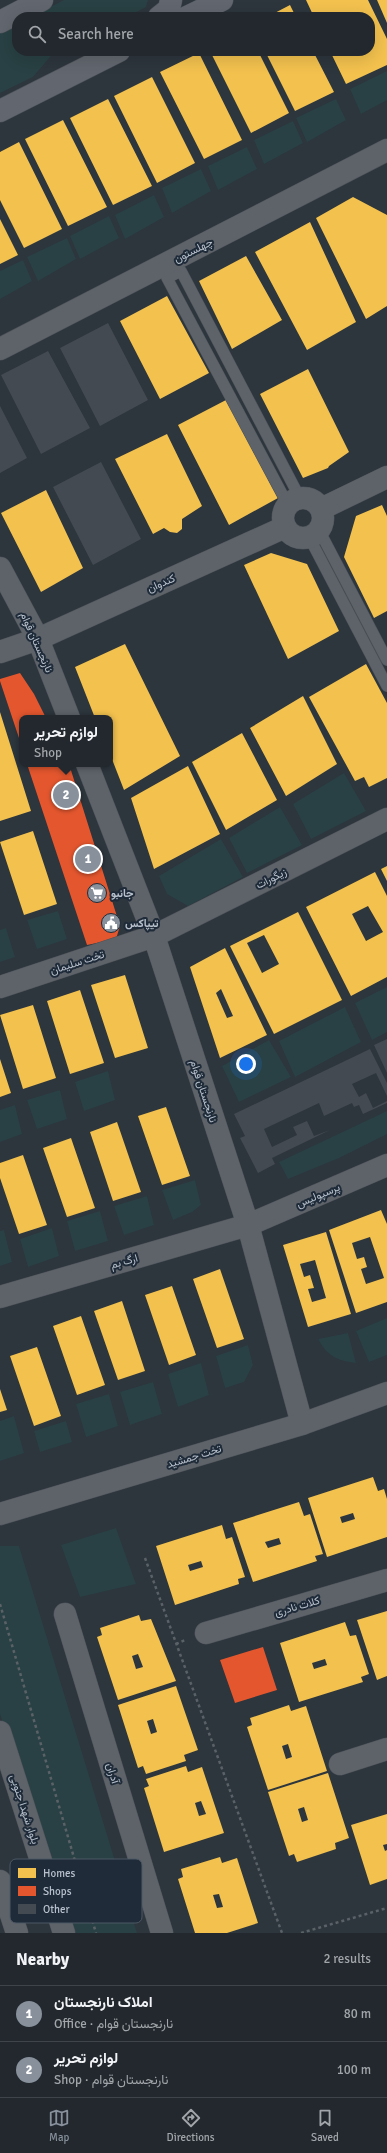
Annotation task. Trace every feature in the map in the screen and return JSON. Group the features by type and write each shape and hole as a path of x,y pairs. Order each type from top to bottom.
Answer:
{"main road":[{"path":"19,12 42,0"},
{"path":"166,12 169,10 171,0"},
{"path":"197,12 222,0"},
{"path":"0,22 12,16"},
{"path":"0,111 106,56"}],"street":[{"name":"چهلستون","path":"0,349 387,150"},
{"path":"316,525 311,499 294,502 283,514 285,527 293,536 316,525 387,477"},
{"name":"کندوان","path":"0,652 38,639 285,527"},
{"name":"نارنجستان قوام","path":"0,568 38,639 67,715"},
{"name":"نارنجستان قوام","path":"87,767 154,936 248,1225 302,1424"},
{"name":"زیگورات","path":"154,936 387,819"},
{"name":"تخت سلیمان","path":"0,987 154,936"},
{"name":"پرسپولیس","path":"248,1225 387,1165"},
{"name":"ارگ بم","path":"0,1298 248,1225"},
{"name":"تخت جمشید","path":"0,1514 302,1424 387,1393"},
{"name":"کلات نادری","path":"206,1633 387,1580"},
{"name":"آدران","path":"65,1614 139,1859"},
{"name":"بلوار شهدا جنوبی","path":"0,1732 40,1859"},
{"path":"340,1764 387,1749"},
{"name":"آدران","path":"142,1867 162,1933"},
{"path":"0,1881 10,1912"},
{"path":"14,1923 17,1933"},
{"name":"بلوار شهدا جنوبی","path":"61,1923 64,1933"}],"lane":[{"path":"181,271 294,502 167,278 181,271"},
{"path":"316,525 387,660"},
{"path":"316,525 387,686"}],"path":[{"path":"145,1558 282,1933"},
{"path":"0,1604 74,1859"},
{"path":"301,1933 387,1908"},
{"path":"93,1923 96,1933"}],"green space":[{"path":"64,0 148,0 146,7 136,12 41,12"},
{"path":"12,26 12,56 51,56 33,77 0,93 0,32"},
{"path":"387,71 387,100 361,114 350,89"},
{"path":"336,99 346,120 307,142 296,118"},
{"path":"293,121 303,143 264,164 254,140"},
{"path":"247,147 257,169 218,190 208,166"},
{"path":"201,169 211,191 172,213 162,188"},
{"path":"154,195 164,217 125,239 115,215"},
{"path":"109,216 119,238 80,259 70,236"},
{"path":"67,238 76,259 38,281 27,257"},
{"path":"23,260 32,281 0,299 0,271"},
{"path":"344,773 366,811 311,839 293,804"},
{"path":"280,807 302,845 247,873 229,838"},
{"path":"221,839 243,877 188,906 167,894 159,876"},
{"path":"58,911 67,939 37,949 27,920"},
{"path":"6,928 15,957 0,962 0,930"},
{"path":"387,987 387,1032 372,1040 355,1003"},
{"path":"345,1007 361,1042 295,1077 279,1041"},
{"path":"269,1040 291,1077 239,1102 222,1066"},
{"path":"108,1071 115,1100 84,1111 75,1082"},
{"path":"60,1090 67,1119 37,1129 27,1100"},
{"path":"15,1105 22,1134 0,1142 0,1110"},
{"path":"387,1111 387,1134 339,1158 288,1179 279,1162"},
{"path":"195,1180 201,1205 192,1212 173,1220 162,1190"},
{"path":"147,1196 154,1225 124,1235 114,1206"},
{"path":"100,1211 108,1241 75,1251 67,1221"},
{"path":"52,1228 59,1256 28,1267 20,1239"},
{"path":"4,1230 12,1262 0,1266 0,1231"},
{"path":"387,1318 387,1355 369,1362 356,1331"},
{"path":"348,1333 356,1363 338,1359 329,1354 318,1339"},
{"path":"248,1345 253,1365 244,1382 225,1388 216,1356"},
{"path":"201,1363 209,1395 178,1407 168,1374"},
{"path":"153,1382 162,1414 130,1425 120,1392"},
{"path":"109,1394 118,1426 86,1437 76,1404"},
{"path":"14,1416 24,1453 0,1461 0,1421"},
{"path":"66,1421 72,1442 40,1452 34,1431"},
{"path":"116,1528 136,1584 80,1597 61,1545"},
{"path":"0,1546 19,1546 114,1859 46,1859 0,1714"},
{"path":"67,1923 134,1923 137,1933 70,1933"}],"building: Homes":[{"path":"306,0 368,0 374,12 312,12"},
{"path":"377,0 387,0 387,23"},
{"path":"290,5 294,12 277,12"},
{"path":"375,14 387,39 387,65 346,84 332,56 375,56"},
{"path":"193,56 200,56 242,140 204,159 160,72"},
{"path":"212,56 260,56 289,113 251,133"},
{"path":"268,56 316,56 334,92 295,111"},
{"path":"152,77 195,163 157,183 114,96"},
{"path":"108,99 152,186 113,205 70,118"},
{"path":"63,120 107,207 68,226 25,139"},
{"path":"19,142 62,229 24,248 0,200 0,152"},
{"path":"353,197 387,215 387,306 366,319 316,218"},
{"path":"0,219 18,255 0,264"},
{"path":"310,222 356,322 307,350 255,252"},
{"path":"246,256 282,320 232,349 199,281"},
{"path":"167,296 209,373 160,399 120,321"},
{"path":"308,369 349,452 328,468 303,478 260,394"},
{"path":"226,400 278,498 229,525 178,425"},
{"path":"167,434 202,506 182,519 182,529 177,533 170,532 164,528 153,534 115,459"},
{"path":"46,490 83,568 41,592 1,513"},
{"path":"382,505 387,516 387,611 374,618 344,557 356,516"},
{"path":"271,553 307,564 339,631 288,659 244,565"},
{"path":"125,644 180,756 124,790 113,762 113,715 94,715 75,667"},
{"path":"366,664 387,703 387,778 369,787 364,777 355,781 309,697"},
{"path":"303,696 337,764 286,796 250,728"},
{"path":"0,712 31,811 0,821"},
{"path":"242,733 277,800 226,830 192,762"},
{"path":"188,766 220,834 154,869 131,798"},
{"path":"33,831 57,904 24,915 0,842"},
{"path":"387,866 387,881 381,869"},
{"path":"375,872 387,896 387,977 351,996 306,907","holes":["368,906 383,932 366,941 352,914"]},
{"path":"298,912 342,1000 274,1034 230,946","holes":["264,935 279,964 262,973 247,943"]},
{"path":"225,948 267,1035 220,1058 190,967","holes":["221,989 233,1016 227,1018 216,993"]},
{"path":"125,975 148,1048 115,1058 91,985"},
{"path":"80,990 104,1063 70,1074 47,1001"},
{"path":"33,1005 56,1078 23,1089 0,1015"},
{"path":"0,1059 11,1093 0,1097"},
{"path":"166,1107 190,1176 162,1185 138,1116"},
{"path":"117,1122 141,1192 113,1201 90,1132"},
{"path":"71,1138 95,1208 67,1217 43,1148"},
{"path":"23,1155 47,1225 19,1234 0,1178 0,1163"},
{"path":"381,1210 387,1224 387,1302 356,1313 329,1230","holes":["370,1237 384,1278 366,1284 361,1269 367,1267 364,1257 357,1259 352,1243"]},
{"path":"326,1232 351,1314 308,1327 283,1245","holes":["315,1260 326,1298 312,1302 308,1289 314,1288 310,1275 304,1277 300,1264"]},
{"path":"220,1269 244,1339 217,1348 193,1279"},
{"path":"172,1286 196,1355 169,1365 145,1295"},
{"path":"122,1301 145,1371 118,1380 94,1311"},
{"path":"81,1316 105,1385 77,1395 53,1326"},
{"path":"37,1347 61,1416 34,1426 10,1356"},
{"path":"0,1389 7,1410 0,1412"},
{"path":"373,1477 378,1491 384,1489 387,1499 387,1537 327,1557 308,1498","holes":["353,1513 355,1519 342,1523 340,1517"]},
{"path":"299,1502 304,1516 310,1514 323,1554 315,1556 317,1561 253,1582 233,1523","holes":["279,1538 281,1544 268,1548 265,1542"]},
{"path":"222,1525 226,1539 232,1537 245,1577 238,1579 239,1584 175,1605 156,1546","holes":["201,1561 203,1567 190,1571 188,1565"]},
{"path":"387,1611 387,1676 377,1680 357,1620"},
{"path":"139,1615 141,1621 151,1619 176,1681 118,1700 97,1637 102,1635 100,1628","holes":["138,1654 143,1667 136,1669 132,1656"]},
{"path":"345,1622 350,1636 356,1635 369,1674 361,1677 363,1682 299,1702 280,1643","holes":["325,1659 327,1665 314,1669 312,1663"]},
{"path":"176,1686 198,1750 184,1755 186,1761 146,1774 143,1766 138,1768 118,1705","holes":["153,1719 157,1732 151,1734 147,1721"]},
{"path":"289,1705 291,1711 306,1706 327,1771 268,1790 247,1727 252,1725 250,1718","holes":["288,1744 292,1757 286,1759 282,1746"]},
{"path":"186,1766 188,1772 202,1767 224,1833 164,1852 144,1788 149,1786 146,1779","holes":["201,1801 206,1814 199,1816 195,1803"]},
{"path":"328,1773 349,1838 335,1843 336,1849 297,1862 294,1854 289,1856 268,1792","holes":["304,1807 308,1820 302,1822 298,1809"]},
{"path":"387,1814 387,1844 383,1845 385,1851 387,1850 387,1879 370,1885 351,1825"},
{"path":"220,1857 222,1863 237,1858 258,1923 227,1933 195,1933 178,1879 183,1877 181,1869","holes":["219,1894 223,1907 217,1908 213,1895"]}],"building: Shops":[{"path":"20,673 34,694 44,715 19,715 19,738 0,681 0,679"},
{"path":"28,767 70,767 120,926 116,939 87,945"},
{"path":"263,1647 277,1690 235,1703 220,1660"}],"building: Other":[{"path":"108,323 148,400 100,426 60,348"},
{"path":"48,351 90,428 41,454 1,375"},
{"path":"0,406 27,458 0,473"},
{"path":"101,462 141,539 93,565 53,487"},
{"path":"387,1039 387,1073 374,1045"},
{"path":"370,1049 387,1083 387,1096 376,1073 352,1084 359,1097 366,1093 373,1108 387,1101 387,1103 363,1114 359,1105 354,1107 352,1103 324,1116 319,1103 264,1129 272,1147 297,1135 293,1127 307,1121 314,1136 330,1130 272,1158 275,1164 258,1173 240,1138 245,1136 234,1114"}],"place":[{"name":"لوازم تحریر","path":"66,795"},
{"name":"املاک نارنجستان","path":"88,859"},
{"name":"جانبو","path":"97,893"},
{"name":"تیپاکس","path":"111,923"}]}
